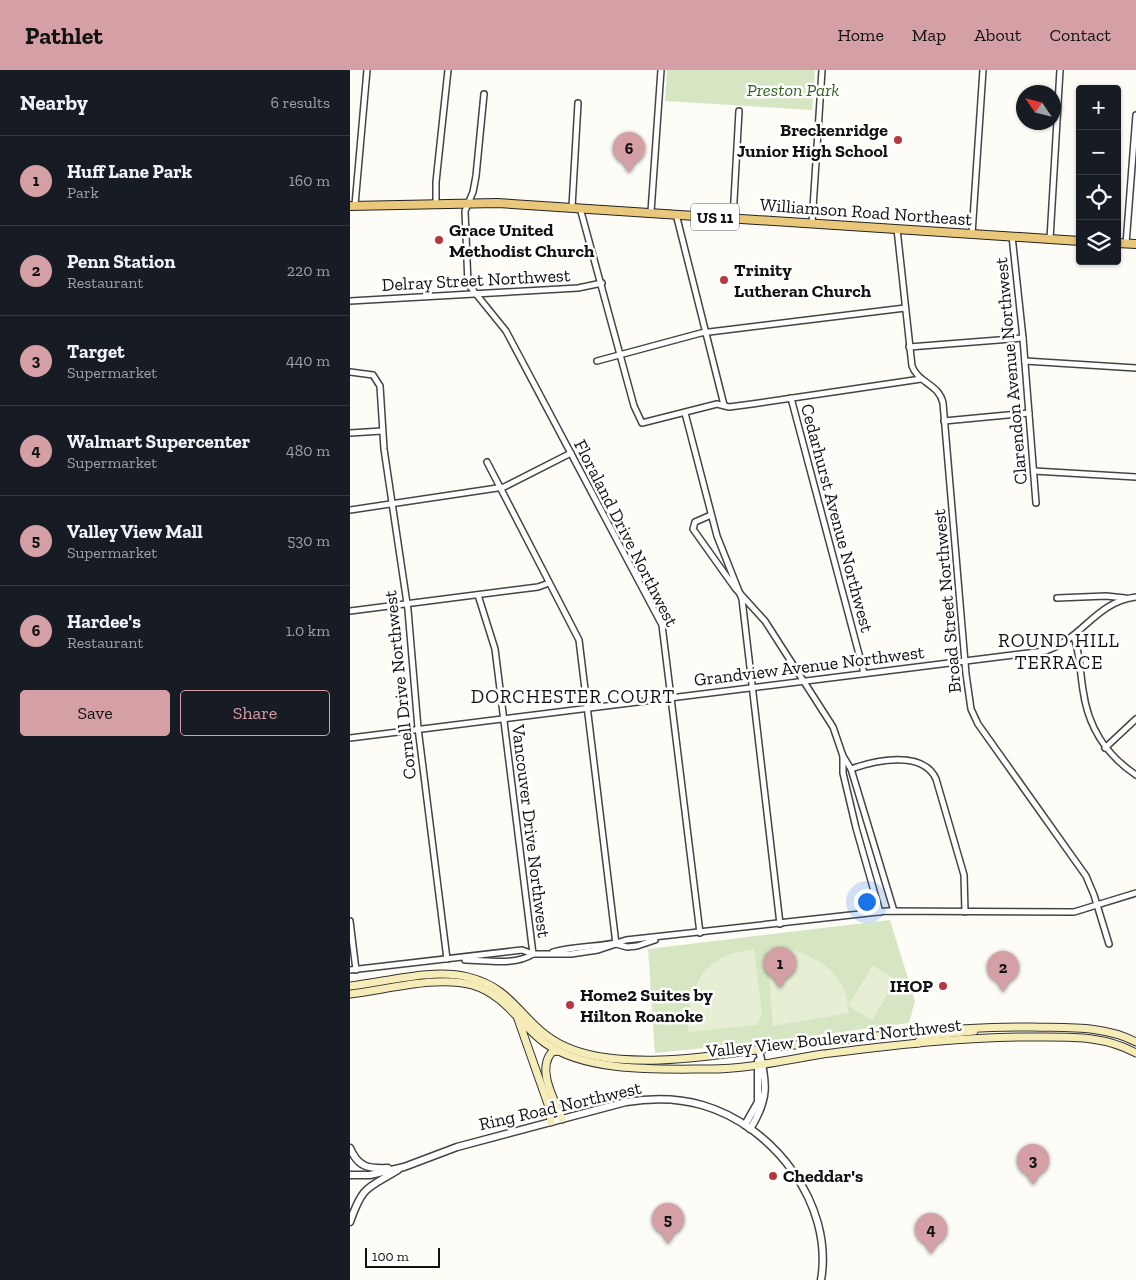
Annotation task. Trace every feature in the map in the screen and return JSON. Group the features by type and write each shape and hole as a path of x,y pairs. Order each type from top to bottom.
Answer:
{"main road":[{"name":"Williamson Road Northeast","path":"353,205 468,202 572,207 1076,241"},
{"path":"1122,243 1136,244"},
{"name":"Valley View Boulevard Northwest","path":"350,986 438,974 469,977 500,990 517,1004 544,1034 571,1049 618,1058 674,1059 935,1029 989,1027 1061,1028 1108,1032 1136,1042"},
{"name":"Valley View Boulevard Northwest","path":"350,994 436,983 459,982 490,993 516,1014 538,1038 558,1051 593,1062 625,1066 712,1069 918,1043 996,1036 1088,1038 1110,1042 1136,1053"},
{"path":"516,1014 548,1107 551,1122"},
{"path":"918,1043 922,1036 975,1031 989,1027"},
{"path":"996,1036 1006,1032 1058,1032 1061,1028"},
{"path":"558,1051 550,1053 545,1061 544,1068 562,1119"},
{"path":"625,1066 670,1063 674,1059"}],"street":[{"path":"353,205 367,70"},
{"path":"436,203 436,182 448,70"},
{"path":"651,212 661,70"},
{"path":"812,223 822,70"},
{"path":"972,234 983,70"},
{"path":"1050,239 1060,70"},
{"name":"Floraland Drive Northwest","path":"484,94 476,176 473,192 465,211 468,284 506,331 662,625 700,933"},
{"path":"572,207 578,103"},
{"path":"733,218 739,111"},
{"path":"1122,243 1136,115"},
{"path":"580,208 622,355 634,406 642,423 717,404 729,407 921,379"},
{"path":"676,214 724,405"},
{"name":"Broad Street Northwest","path":"896,229 914,371 921,379 940,393 965,661 974,717 1086,876 1098,906 1109,944"},
{"name":"Clarendon Avenue Northwest","path":"1012,236 1023,338 1036,503"},
{"name":"Delray Street Northwest","path":"350,301 591,287 602,283"},
{"path":"597,361 707,332 905,308"},
{"path":"910,347 1023,338"},
{"path":"1024,361 1136,368"},
{"name":"Cornell Drive Northwest","path":"350,372 368,373 376,376 380,386 382,431 406,605 418,728 447,959"},
{"name":"Cedarhurst Avenue Northwest","path":"792,398 864,673"},
{"path":"685,413 711,516 740,595 780,924"},
{"path":"944,421 1029,413"},
{"path":"350,433 382,431"},
{"path":"350,510 500,488 536,473 571,453"},
{"path":"487,462 579,640 616,944"},
{"path":"1034,471 1136,477"},
{"path":"711,516 695,522 693,529 740,595 765,621 833,727 843,756 851,769 894,911"},
{"path":"350,611 538,587 549,583"},
{"name":"Vancouver Drive Northwest","path":"478,595 495,649 533,954"},
{"path":"1057,598 1106,596 1128,598"},
{"name":"Grandview Avenue Northwest","path":"350,738 1045,651 1074,637 1104,608 1117,601 1136,597"},
{"path":"1074,637 1079,652 1088,717 1105,748 1116,760 1136,775"},
{"path":"1105,748 1136,719"},
{"path":"843,756 843,773 856,828 880,912"},
{"path":"851,769 908,760 922,763 931,770 936,779 964,875 965,912"},
{"path":"447,959 506,961 523,959 533,954 553,952 570,947 616,944 626,940 880,912 1062,913 1098,906 1136,893"},
{"path":"350,921 356,970"},
{"path":"350,970 522,950 533,954"},
{"path":"758,1050 766,1085 758,1126 762,1138"},
{"path":"748,1127 757,1104 760,1064"},
{"name":"Ring Road Northwest","path":"350,1175 370,1174 404,1167 457,1146 626,1102 654,1099 692,1102 730,1117 748,1127 762,1138 787,1164 808,1199 821,1246 821,1280"},
{"path":"730,1117 748,1115 757,1104"},
{"path":"748,1127 760,1113"},
{"path":"350,1148 356,1161 364,1167 404,1167"},
{"path":"350,1222 357,1201 364,1191 374,1182 404,1167"}],"green space":[{"name":"Preston Park","path":"667,70 815,70 812,110 665,101"},
{"path":"890,920 915,1001 909,1023 765,1042 655,1053 648,949"},
{"path":"783,948 810,957 834,973 844,989 849,1013 773,1026 767,949"},
{"path":"754,949 762,1012 757,1025 688,1032 691,999 699,979 706,970 728,955"},
{"path":"873,965 896,980 872,1020 848,1006"}],"place":[{"name":"Breckenridge Junior High School","path":"898,140"},
{"name":"Hardee's","path":"629,173"},
{"name":"Grace United Methodist Church","path":"439,240"},
{"name":"Trinity Lutheran Church","path":"724,280"},
{"name":"IHOP","path":"943,986"},
{"name":"Huff Lane Park","path":"780,988"},
{"name":"Penn Station","path":"1003,992"},
{"name":"Home2 Suites by Hilton Roanoke","path":"570,1005"},
{"name":"Cheddar's","path":"773,1176"},
{"name":"Target","path":"1033,1185"},
{"name":"Valley View Mall","path":"668,1244"},
{"name":"Walmart Supercenter","path":"931,1254"}],"district":[{"name":"ROUND HILL TERRACE","path":"1059,651"},
{"name":"DORCHESTER COURT","path":"573,696"}]}
